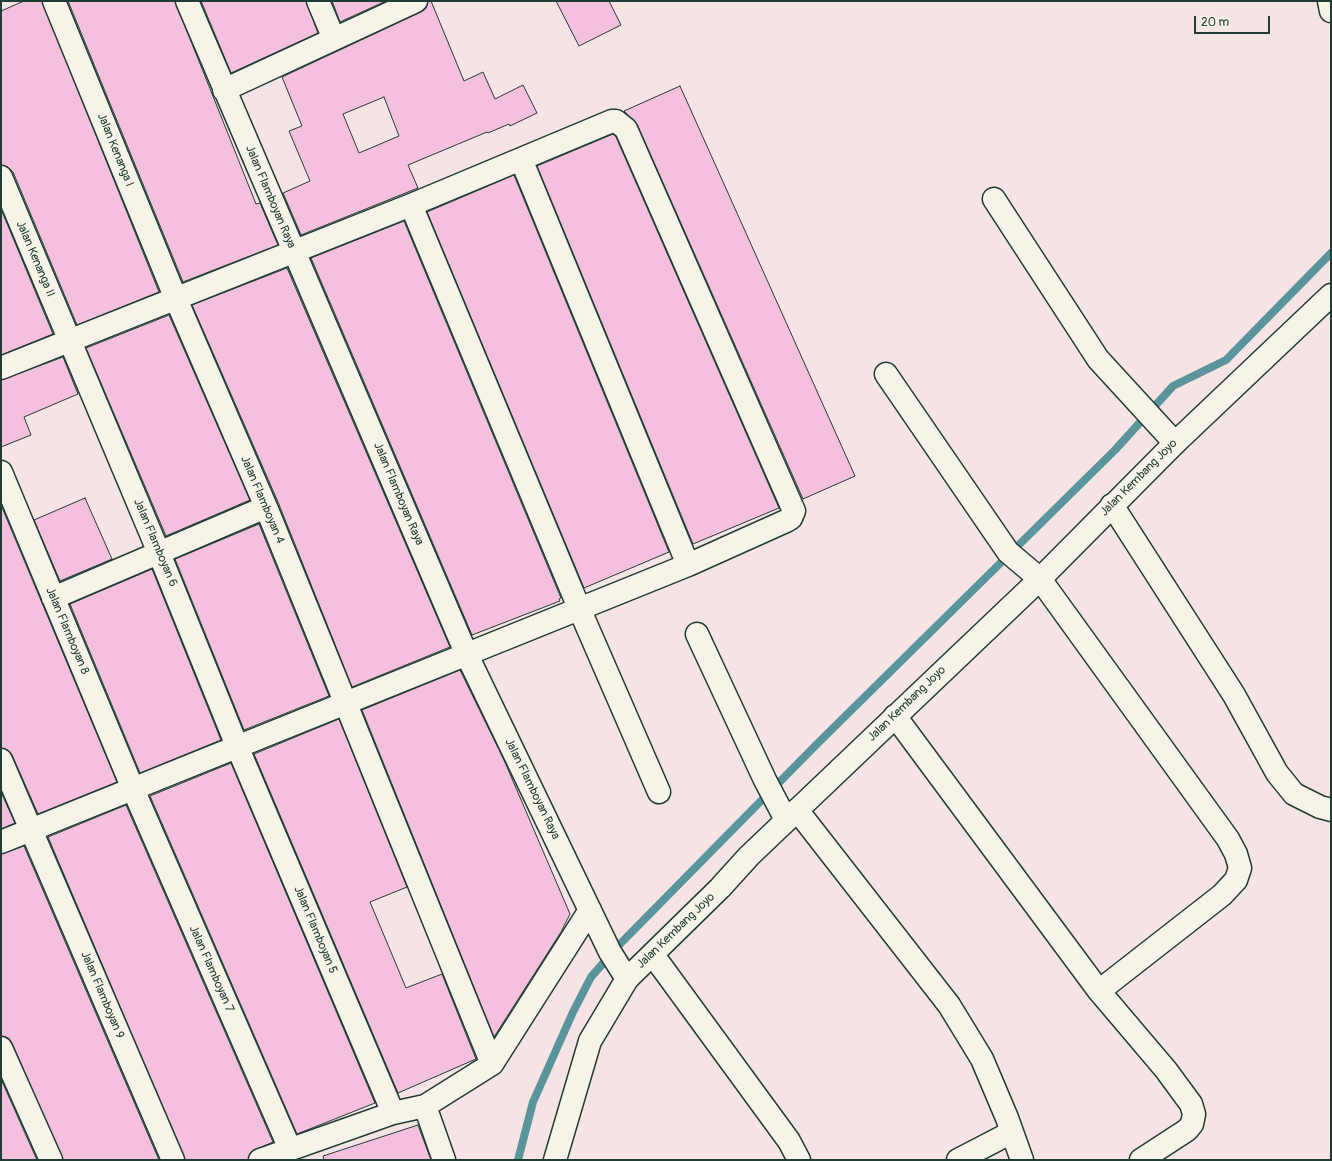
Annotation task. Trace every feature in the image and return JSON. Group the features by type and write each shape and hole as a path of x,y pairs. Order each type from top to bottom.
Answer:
{"street":[{"name":"Jalan Kenanga I","path":"54,1 176,299"},
{"name":"Jalan Flamboyan Raya","path":"187,1 466,653 610,952 627,979"},
{"path":"318,1 334,39"},
{"path":"224,90 416,1"},
{"path":"1328,1 1331,10"},
{"path":"1,368 411,205 612,121 620,124 626,130 794,511 791,518 786,521 688,565 466,653 1,842"},
{"path":"521,159 688,565"},
{"name":"Jalan Kenanga II","path":"1,177 69,341"},
{"path":"994,199 1098,359 1174,443"},
{"path":"411,205 659,792"},
{"name":"Jalan Kembang Joyo","path":"555,1160 590,1041 627,979 720,888 749,856 1040,579 1174,443 1331,295"},
{"name":"Jalan Flamboyan 4","path":"176,299 266,507 492,1064"},
{"name":"Jalan Flamboyan 6","path":"69,341 159,553 237,746"},
{"path":"886,374 1008,552 1040,579 1228,839 1236,854 1240,868 1236,880 1222,895 1099,991"},
{"name":"Jalan Flamboyan 8","path":"1,472 133,789"},
{"path":"1112,505 1234,695 1277,772 1294,794 1320,807 1331,810"},
{"path":"53,598 266,507"},
{"path":"697,634 765,780 792,815 949,1005 982,1059 1022,1160"},
{"path":"895,716 1099,991 1166,1070 1191,1104 1194,1114 1192,1124 1187,1130 1141,1160"},
{"name":"Jalan Flamboyan 5","path":"237,746 393,1113"},
{"name":"Jalan Flamboyan 9","path":"1,760 173,1160"},
{"name":"Jalan Flamboyan 7","path":"133,789 290,1149"},
{"path":"260,1160 393,1113 425,1106 492,1064 590,910"},
{"path":"653,955 789,1141 799,1160"},
{"path":"1,1048 51,1160"},
{"path":"425,1106 444,1160"},
{"path":"958,1160 1012,1132"}],"building":[{"path":"24,1 42,1 159,292 77,325 13,172 8,167 1,165 1,11"},
{"path":"68,1 175,1 256,204 260,203 278,245 183,282"},
{"path":"201,1 306,1 318,33 231,73"},
{"path":"332,1 386,1 340,22"},
{"path":"428,1 431,1 464,81 483,72 495,99 523,85 537,113 510,126 509,124 488,133 487,132 408,165 418,188 301,235 283,193 310,181 289,131 302,126 282,77 421,12 426,8","holes":["384,97 399,136 359,153 343,114"]},
{"path":"556,1 609,1 621,25 579,46"},
{"path":"680,86 855,476 803,499 637,124 624,111"},
{"path":"613,134 616,137 779,508 693,544 537,166"},
{"path":"514,175 669,552 584,588 427,212"},
{"path":"1,209 53,334 1,355"},
{"path":"404,221 561,598 559,599 560,601 472,635 311,258"},
{"path":"287,268 450,647 352,687 278,502 192,305"},
{"path":"169,315 250,500 166,536 86,348"},
{"path":"63,357 78,394 24,417 31,435 1,447 1,380"},
{"path":"85,498 112,559 60,581 34,520"},
{"path":"1,505 117,782 38,814 12,755 8,750 1,748"},
{"path":"259,524 329,696 244,730 175,559"},
{"path":"152,569 221,740 140,773 70,604"},
{"path":"460,670 504,760 570,914 561,932 494,1037 362,710"},
{"path":"339,719 407,887 370,902 406,988 442,974 476,1059 398,1093 254,754"},
{"path":"231,763 375,1103 297,1134 150,796"},
{"path":"1,792 15,823 1,829"},
{"path":"126,805 273,1142 251,1152 248,1160 185,1160 48,837"},
{"path":"24,846 159,1160 63,1160 12,1043 8,1038 1,1036 1,854"},
{"path":"1,1079 37,1160 1,1160"},
{"path":"418,1125 431,1160 324,1160 323,1156"}],"waterway":[{"path":"518,1160 533,1102 573,1012 591,977 620,944 817,744 1115,450 1173,386 1226,360 1331,253"}]}
